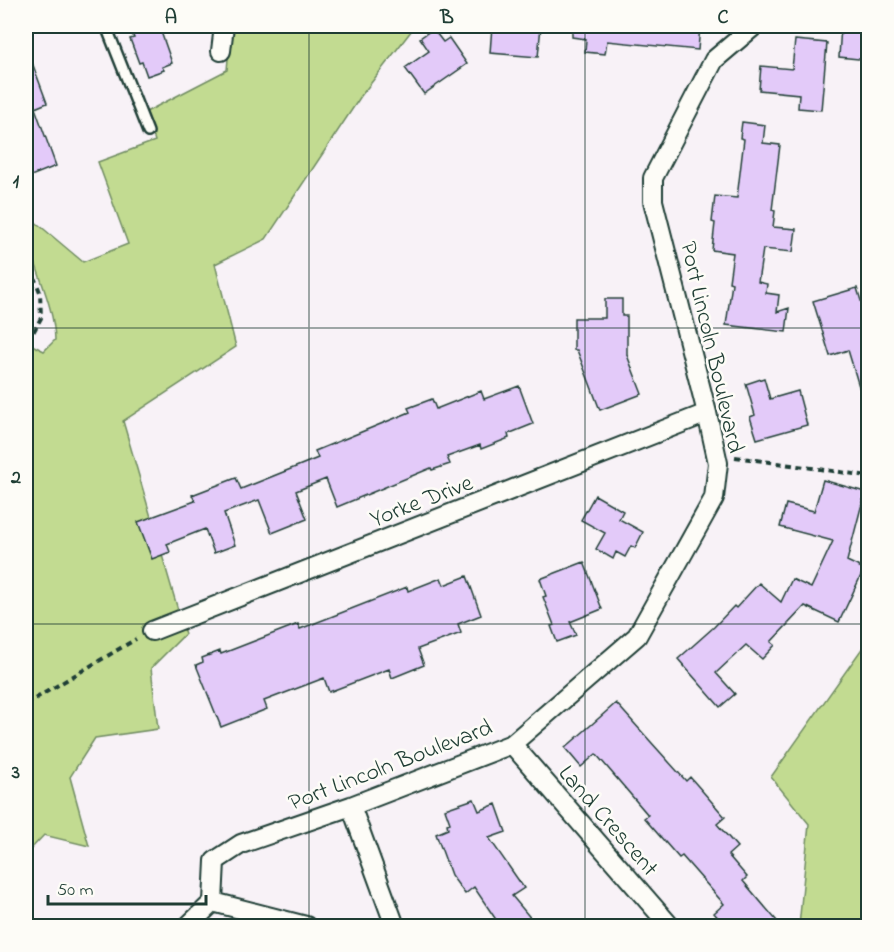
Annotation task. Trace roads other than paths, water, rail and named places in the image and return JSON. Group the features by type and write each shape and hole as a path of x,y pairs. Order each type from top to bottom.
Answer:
{"street":[{"path":"221,51 224,26"},
{"name":"Port Lincoln Boulevard","path":"213,902 214,861 242,844 351,806 512,744 637,636 714,498 718,463 708,413 653,201 653,178 714,60 754,26"},
{"name":"Yorke Drive","path":"152,631 708,413"},
{"name":"Land Crescent","path":"512,744 670,927"},
{"path":"351,806 395,927"},
{"path":"188,927 213,902 306,927"}],"lane":[{"path":"106,26 148,132"}]}
